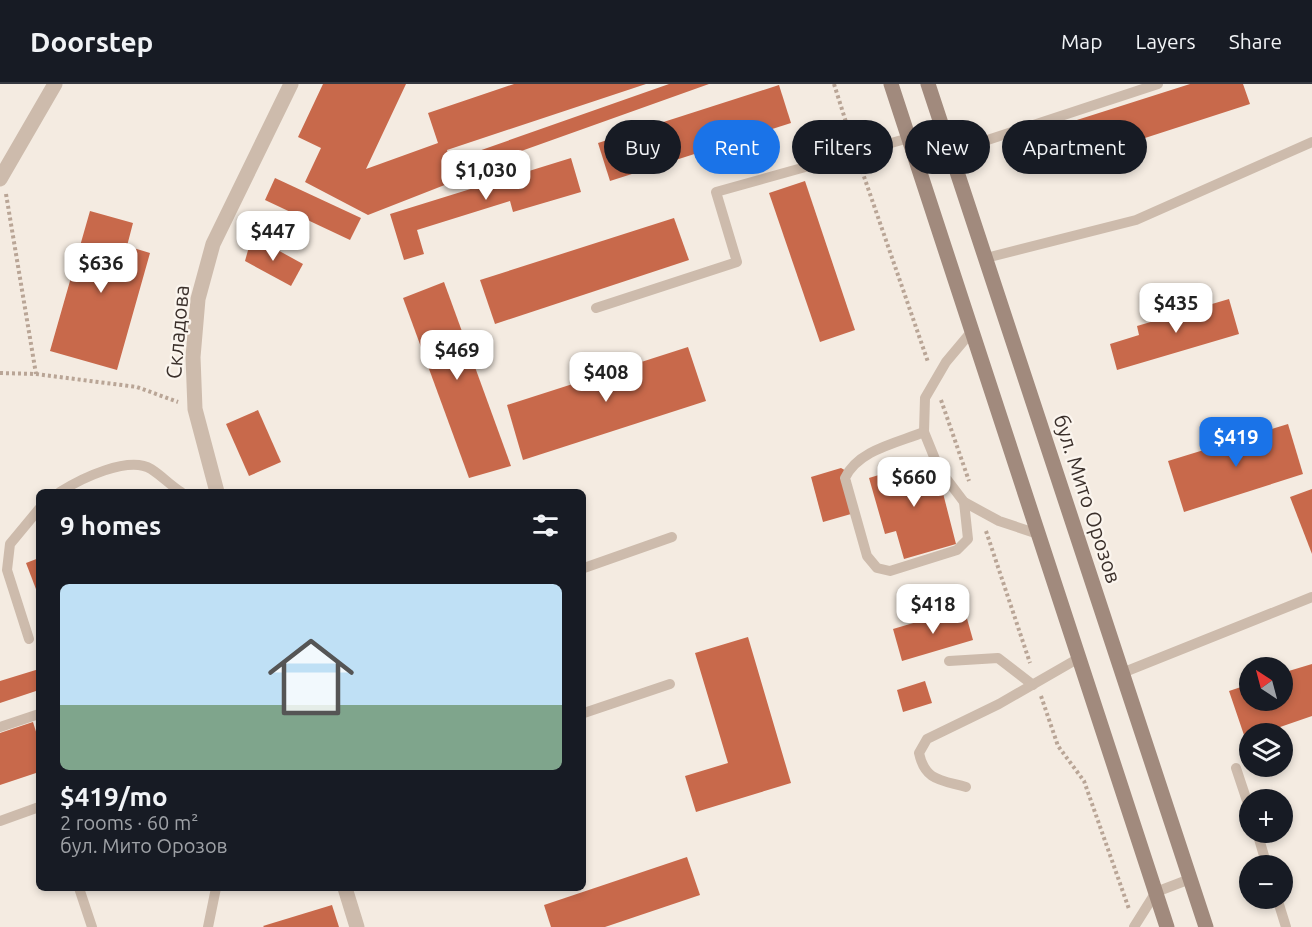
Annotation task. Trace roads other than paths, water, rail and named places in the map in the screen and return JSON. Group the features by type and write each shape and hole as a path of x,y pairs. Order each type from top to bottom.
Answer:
{"main road":[{"path":"891,84 905,126"},
{"name":"бул. Мито Орозов","path":"928,84 940,120"},
{"path":"921,174 1167,927"},
{"name":"бул. Мито Орозов","path":"958,174 1206,927"}],"street":[{"path":"1,177 55,84"},
{"name":"Складова","path":"216,489 195,409 193,357 198,299 213,244 291,84"},
{"path":"346,891 357,927"}],"lane":[{"path":"990,139 1158,84"},
{"path":"596,308 737,262 716,192 905,139"},
{"path":"986,258 1136,219 1312,142"},
{"path":"972,331 946,362 925,398 924,432 939,469 964,502 999,521 1038,534"},
{"path":"924,432 862,457 851,466 845,478 867,556 878,568 890,571 957,550 968,539 964,502"},
{"path":"65,489 74,483 128,463 150,468 177,489"},
{"path":"29,639 7,570 10,544 36,513"},
{"path":"586,567 672,537"},
{"path":"1122,672 1312,597"},
{"path":"949,661 998,658 1033,685"},
{"path":"966,787 934,778 922,767 919,753 927,739 1033,685 1079,658"},
{"path":"586,712 670,684"},
{"path":"0,727 36,715"},
{"path":"1236,768 1243,789"},
{"path":"0,821 36,808"},
{"path":"1134,927 1156,892 1190,879"},
{"path":"80,891 92,927"},
{"path":"208,927 215,891"},
{"path":"1280,909 1286,927"}]}
